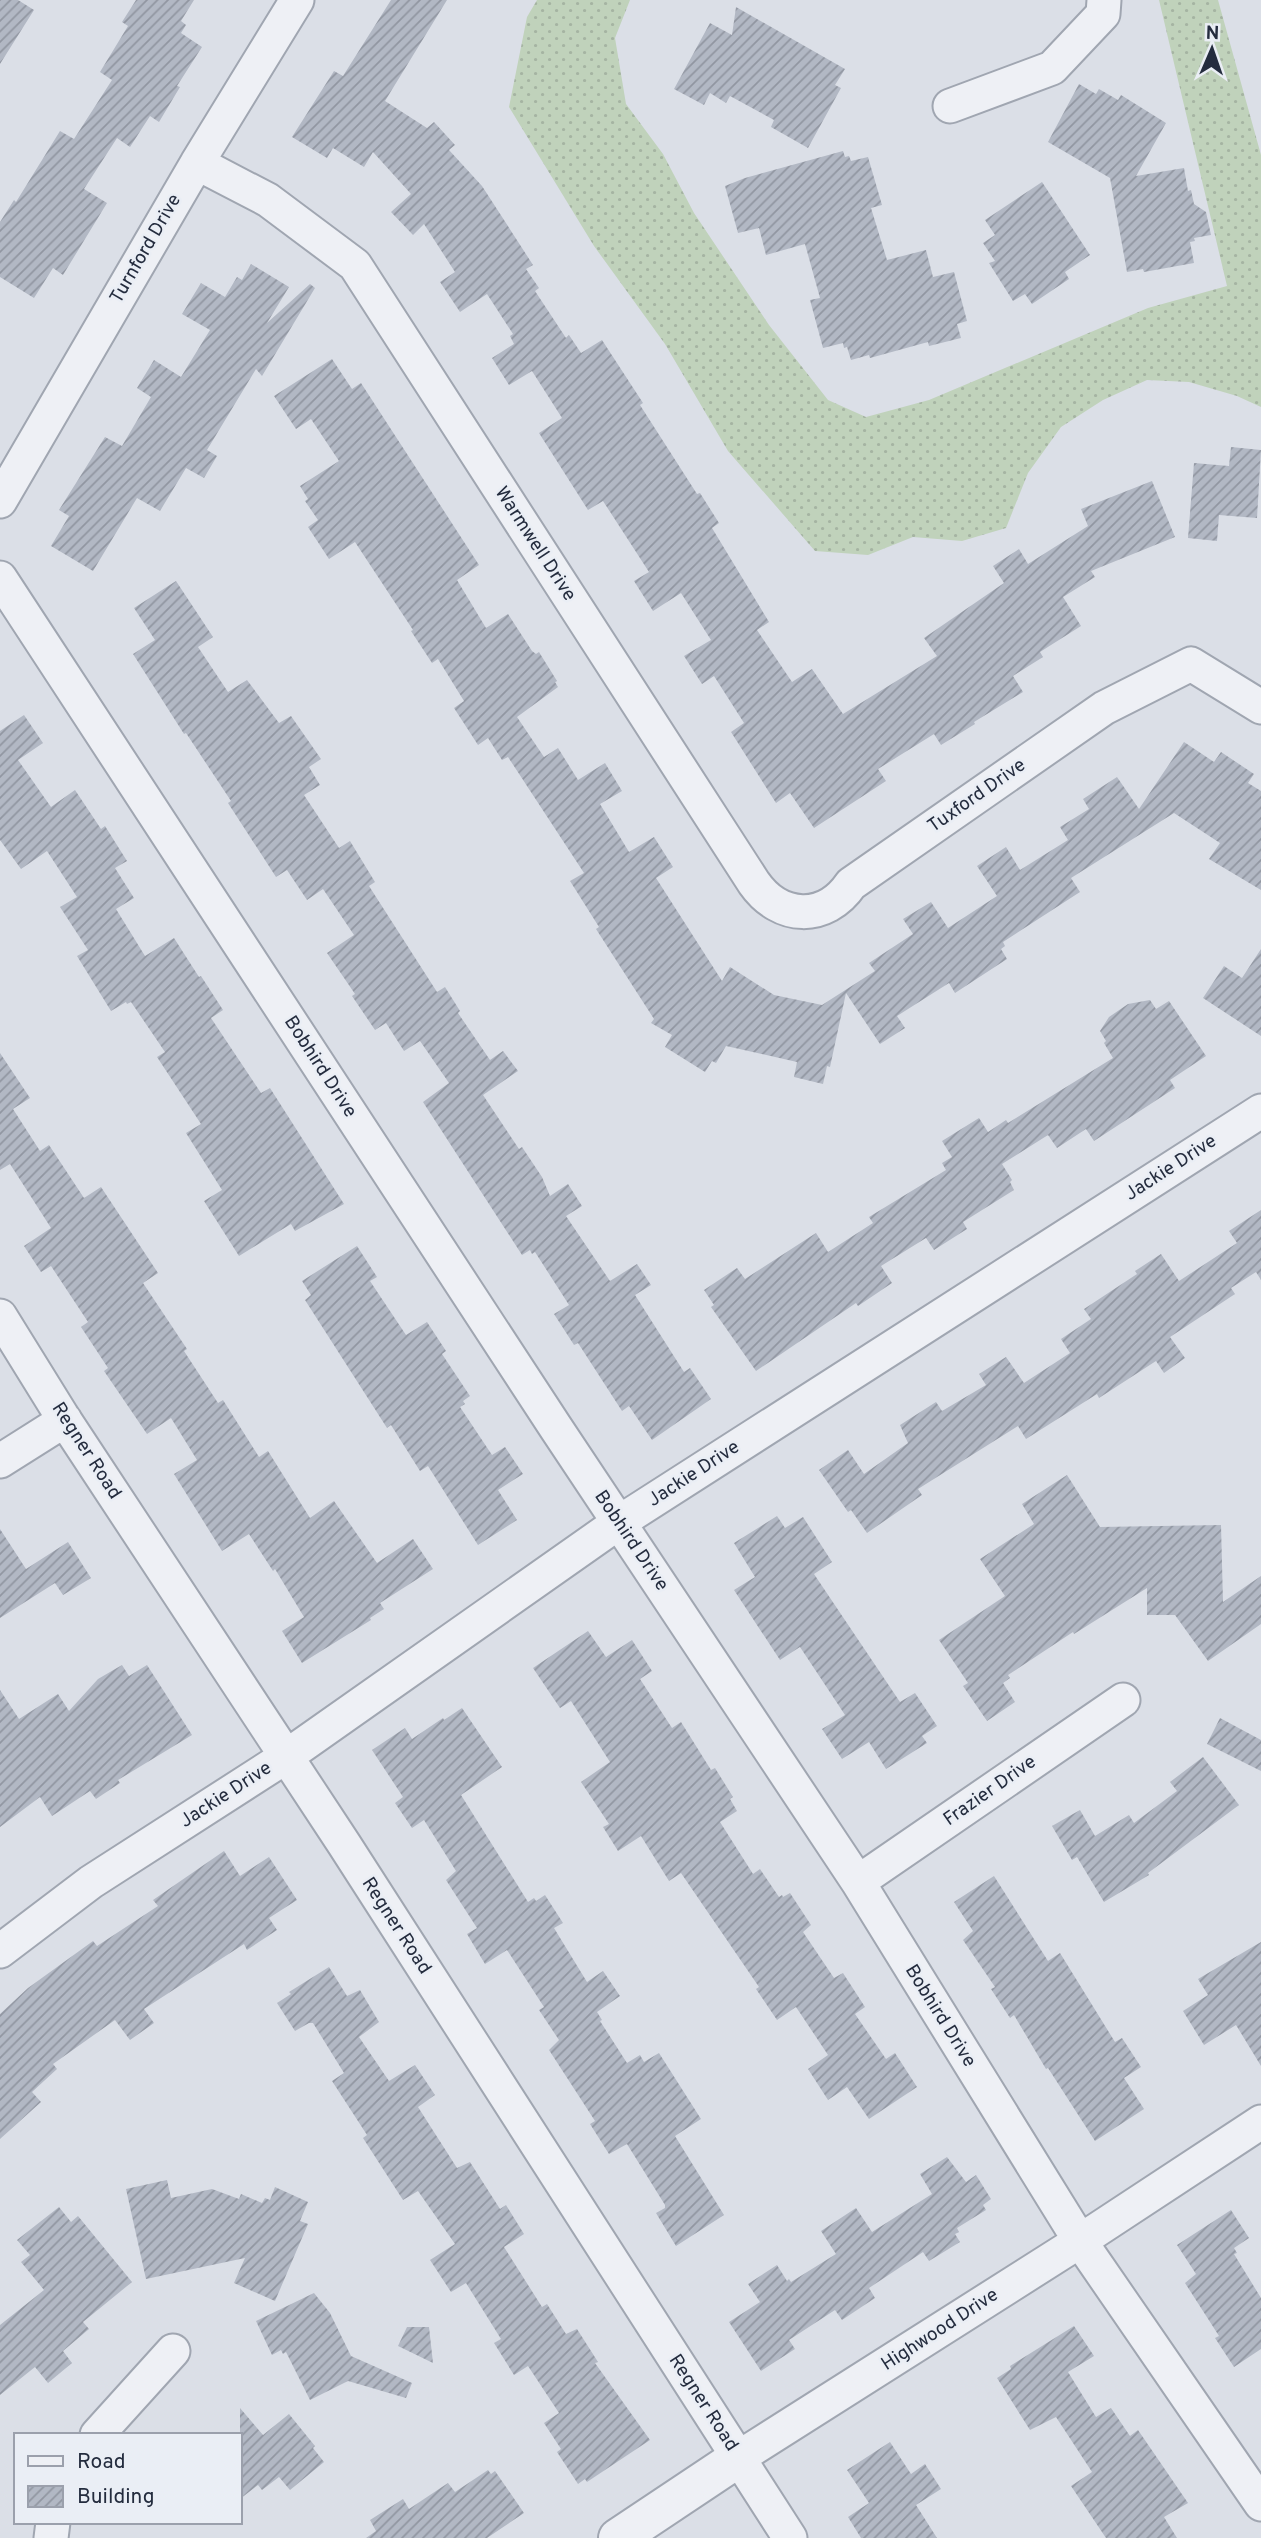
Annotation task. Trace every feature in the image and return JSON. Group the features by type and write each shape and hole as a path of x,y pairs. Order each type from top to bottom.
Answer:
{"street":[{"name":"Turnford Drive","path":"0,501 197,163 297,0"},
{"path":"950,106 1052,68 1103,14 1104,0"},
{"name":"Warmwell Drive","path":"197,163 268,200 355,265 762,894 784,908 810,912 834,903 851,884"},
{"name":"Bobhird Drive","path":"0,578 618,1523 858,1882 1080,2241 1261,2504"},
{"name":"Tuxford Drive","path":"851,884 1104,708 1191,664 1261,707"},
{"name":"Jackie Drive","path":"0,1951 91,1882 287,1756 618,1523 1261,1111"},
{"name":"Regner Road","path":"0,1316 65,1420 287,1756 790,2538"},
{"path":"0,1461 65,1420"},
{"name":"Frazier Drive","path":"858,1882 1123,1700"},
{"name":"Highwood Drive","path":"618,2538 1261,2122"},
{"path":"99,2433 173,2351"}],"green space":[{"path":"537,0 630,0 615,38 626,104 663,154 694,213 769,325 828,400 866,417 929,400 1148,308 1227,286 1159,0 1218,0 1261,155 1261,407 1237,396 1189,382 1147,380 1103,400 1061,427 1028,473 1006,528 962,541 913,537 868,555 815,551 728,451 665,344 594,246 509,107 527,17"}],"building":[{"path":"0,0 18,0 34,10 0,64"},
{"path":"136,0 194,0 181,21 186,25 181,33 202,47 177,86 180,87 159,122 150,116 130,147 117,138 84,189 107,203 63,275 53,268 34,298 0,277 0,222 14,200 16,202 60,131 74,139 112,80 100,72 128,26 122,22"},
{"path":"391,0 447,0 385,101 427,128 434,122 455,145 449,150 482,186 533,265 526,269 539,288 535,291 566,338 569,335 581,353 602,340 643,403 640,405 697,494 700,493 719,523 712,528 769,622 757,630 792,682 812,669 843,714 937,656 924,638 1004,583 993,566 1019,549 1028,564 1088,526 1081,509 1152,481 1175,537 1091,571 1095,577 1063,597 1081,626 1040,652 1043,657 1013,676 1023,692 974,722 975,724 941,745 934,734 878,769 886,781 814,828 790,793 776,803 731,732 744,723 714,676 702,684 684,656 711,640 681,593 653,611 634,581 649,572 603,501 588,510 539,433 562,418 532,371 509,385 492,358 514,344 510,336 513,334 487,294 460,312 440,282 455,272 424,224 413,235 391,212 411,194 373,152 364,167 333,148 327,158 292,137 334,71 343,76"},
{"path":"736,7 845,69 835,85 841,88 808,148 771,127 774,120 730,96 726,103 710,93 704,105 674,89 710,23 732,35"},
{"path":"1079,84 1096,94 1099,89 1118,100 1121,95 1166,123 1136,176 1184,168 1188,191 1191,190 1194,204 1206,212 1211,235 1194,238 1195,241 1190,242 1194,263 1144,272 1143,269 1127,272 1110,178 1048,142"},
{"path":"843,151 845,157 849,156 851,161 868,157 882,205 871,208 887,260 926,250 933,277 954,272 967,321 957,324 961,338 929,346 928,342 870,358 869,355 851,360 843,343 823,348 810,300 820,298 805,244 766,255 759,228 738,233 725,186"},
{"path":"1042,182 1090,255 1065,272 1069,279 1032,304 1025,294 1013,301 989,263 995,261 983,243 995,235 985,220"},
{"path":"251,264 289,287 267,323 310,284 315,288 262,376 256,369 207,450 217,456 204,478 186,468 160,511 137,498 93,571 51,546 69,516 59,510 105,437 122,446 151,397 137,388 154,360 181,377 210,330 182,314 201,283 225,297 237,277 242,280"},
{"path":"332,359 352,389 361,383 479,565 457,580 486,628 508,614 532,651 536,654 539,652 557,681 555,682 558,687 517,717 544,757 558,748 578,780 605,763 622,791 600,804 629,852 654,837 673,867 656,878 722,981 730,967 774,995 822,1005 875,971 869,963 913,934 903,919 931,902 948,928 997,896 977,866 1006,847 1020,870 1068,840 1060,827 1089,809 1083,799 1117,777 1139,809 1184,742 1214,762 1221,752 1254,774 1248,783 1261,791 1261,890 1209,859 1220,843 1174,813 1071,878 1080,892 1003,942 1005,946 1001,949 1007,959 955,993 949,983 897,1016 905,1028 880,1044 846,993 830,1067 827,1066 823,1084 794,1077 797,1062 726,1046 716,1063 712,1061 705,1072 665,1047 672,1035 651,1023 654,1019 596,929 599,927 570,881 584,873 508,757 502,760 488,738 478,745 454,708 464,701 438,659 432,663 355,542 329,559 308,527 318,520 305,501 308,499 300,486 339,461 311,419 296,429 274,396"},
{"path":"1231,447 1261,450 1257,518 1219,515 1217,541 1188,538 1194,463 1229,466"},
{"path":"176,581 213,637 198,647 228,692 247,680 279,723 291,716 321,759 309,767 320,785 304,795 339,848 350,841 375,882 369,886 437,992 445,987 460,1011 458,1013 490,1060 503,1051 518,1071 483,1095 519,1149 522,1147 542,1177 550,1196 568,1184 582,1206 566,1216 610,1281 637,1264 651,1285 635,1295 684,1372 690,1368 711,1399 652,1440 629,1406 622,1411 578,1343 574,1345 554,1314 569,1305 535,1252 532,1254 530,1250 522,1255 423,1102 449,1083 420,1041 404,1051 386,1023 375,1030 352,996 355,994 327,953 354,935 323,889 307,900 287,870 276,877 228,803 231,801 133,654 155,640 134,608"},
{"path":"24,715 43,743 18,760 51,807 75,790 101,829 105,826 127,861 115,868 134,898 116,909 145,956 174,938 223,1010 211,1018 261,1093 270,1088 344,1204 295,1231 291,1224 239,1256 204,1201 222,1190 186,1133 201,1124 157,1057 165,1052 131,1002 111,1011 77,956 88,950 60,907 77,897 47,851 21,869 0,840 0,731"},
{"path":"1261,949 1261,1036 1203,998 1224,966 1242,978"},
{"path":"1150,1000 1156,1009 1169,1001 1206,1056 1170,1080 1175,1088 1094,1141 1086,1129 1057,1148 1048,1135 1002,1164 1012,1180 1010,1182 1014,1190 963,1222 967,1229 934,1250 926,1238 881,1266 892,1283 858,1306 856,1303 756,1371 711,1307 714,1305 704,1290 737,1268 745,1279 816,1233 828,1252 873,1223 869,1217 946,1170 942,1163 952,1157 942,1141 979,1118 988,1132 1006,1120 1008,1123 1113,1058 1100,1031 1109,1017 1128,1004"},
{"path":"0,1053 30,1098 13,1109 40,1151 49,1145 84,1198 101,1187 158,1273 143,1283 187,1349 184,1351 218,1403 223,1400 259,1457 268,1451 310,1518 334,1501 377,1563 413,1539 433,1569 380,1603 384,1609 370,1618 371,1620 302,1663 282,1631 304,1617 275,1569 273,1571 249,1534 222,1551 174,1474 197,1460 171,1418 147,1434 104,1371 108,1368 81,1327 88,1322 51,1266 41,1272 24,1246 51,1228 10,1164 0,1170"},
{"path":"1261,1210 1261,1280 1256,1272 1231,1288 1235,1294 1170,1337 1185,1358 1164,1373 1156,1361 1099,1398 1097,1394 1026,1439 1018,1426 918,1489 922,1495 867,1533 851,1510 848,1512 819,1470 848,1450 864,1474 908,1443 900,1425 936,1402 942,1411 986,1385 979,1374 1006,1357 1024,1383 1070,1353 1061,1339 1091,1319 1084,1309 1137,1274 1135,1271 1161,1254 1179,1281 1237,1243 1229,1231"},
{"path":"357,1246 377,1277 370,1281 406,1335 427,1322 446,1351 442,1354 470,1396 460,1407 492,1455 505,1447 523,1474 498,1490 517,1520 478,1545 428,1466 420,1471 391,1425 387,1428 305,1300 311,1295 302,1281"},
{"path":"1067,1475 1100,1527 1221,1525 1223,1602 1261,1576 1261,1624 1208,1661 1175,1615 1147,1615 1147,1588 1008,1675 1010,1678 1003,1683 1015,1702 987,1721 963,1686 968,1683 939,1640 1005,1596 980,1559 1034,1524 1022,1504"},
{"path":"777,1516 785,1528 803,1517 832,1562 814,1574 900,1702 915,1693 937,1726 922,1736 927,1743 886,1769 869,1742 842,1759 822,1729 845,1715 800,1647 780,1660 734,1590 755,1577 734,1543"},
{"path":"0,1529 26,1569 68,1542 91,1578 63,1595 55,1583 0,1618"},
{"path":"588,1631 606,1657 632,1640 652,1671 640,1679 672,1728 681,1722 711,1770 715,1768 733,1797 730,1799 737,1811 720,1822 753,1874 760,1869 779,1897 790,1893 811,1925 803,1932 834,1978 843,1973 865,2007 855,2014 886,2059 895,2053 917,2087 869,2119 847,2087 828,2100 808,2069 828,2055 796,2007 777,2020 756,1989 759,1987 681,1873 669,1881 641,1836 618,1851 603,1827 609,1824 581,1782 610,1762 571,1701 560,1708 533,1668"},
{"path":"122,1665 129,1676 147,1665 192,1735 118,1780 120,1783 96,1799 90,1791 52,1816 40,1797 0,1827 0,1690 19,1719 58,1694 69,1711 98,1679"},
{"path":"462,1708 502,1767 461,1795 528,1902 534,1898 536,1901 545,1895 563,1923 554,1928 587,1982 603,1971 620,1996 597,2012 627,2063 640,2055 644,2062 659,2053 701,2119 675,2136 724,2215 676,2246 656,2213 665,2208 665,2205 627,2144 609,2154 590,2124 595,2121 549,2050 559,2040 539,2010 544,2007 507,1950 485,1964 467,1934 477,1928 446,1880 456,1871 424,1820 412,1828 395,1803 403,1797 372,1750 405,1728 412,1739"},
{"path":"1220,1718 1261,1740 1261,1771 1207,1744"},
{"path":"1203,1757 1239,1805 1148,1873 1149,1875 1104,1902 1077,1857 1072,1860 1052,1826 1080,1810 1095,1836 1129,1815 1134,1823 1177,1791 1170,1782"},
{"path":"224,1851 240,1876 269,1857 297,1900 269,1918 277,1930 247,1950 244,1944 144,2009 154,2023 130,2040 115,2020 53,2064 57,2069 32,2092 41,2102 0,2139 0,2014 28,1988 93,1941 97,1946 158,1906 153,1900"},
{"path":"994,1876 1048,1961 1060,1953 1115,2042 1122,2038 1141,2067 1124,2078 1144,2109 1095,2141 1048,2068 1046,2069 1014,2015 1010,2018 991,1989 995,1987 963,1940 973,1931 954,1902"},
{"path":"1261,1942 1261,2066 1236,2025 1204,2045 1183,2011 1208,1995 1198,1979"},
{"path":"329,1967 347,1996 360,1990 379,2022 359,2037 389,2081 415,2065 435,2095 418,2107 457,2168 470,2162 500,2209 506,2205 524,2234 504,2247 542,2307 547,2304 566,2334 577,2329 598,2362 595,2363 650,2440 587,2482 585,2479 578,2484 557,2452 561,2449 544,2423 559,2413 528,2366 514,2375 494,2343 501,2339 466,2283 451,2292 430,2260 455,2244 418,2191 403,2200 363,2138 367,2135 332,2081 344,2073 313,2023 295,2031 277,2003 291,1994 289,1992"},
{"path":"947,2157 966,2182 976,2175 991,2199 983,2205 986,2210 957,2228 959,2232 955,2234 960,2242 929,2261 923,2252 869,2288 875,2298 842,2320 835,2310 789,2340 795,2349 761,2371 729,2322 760,2302 748,2284 777,2265 787,2281 789,2279 791,2282 836,2254 821,2231 856,2208 872,2232 932,2194 920,2174"},
{"path":"167,2180 171,2198 212,2189 239,2199 241,2194 262,2203 265,2198 270,2200 275,2187 308,2202 300,2221 308,2224 275,2301 234,2283 245,2258 146,2279 126,2189"},
{"path":"59,2207 71,2222 78,2216 132,2282 83,2322 89,2329 63,2351 72,2363 48,2383 35,2367 0,2395 0,2325 44,2290 21,2262 30,2255 17,2240"},
{"path":"1231,2210 1249,2238 1234,2248 1237,2253 1234,2254 1261,2298 1261,2349 1234,2367 1215,2338 1219,2336 1185,2283 1196,2274 1177,2245"},
{"path":"314,2293 330,2313 351,2356 412,2383 406,2398 348,2381 310,2400 286,2352 283,2354 281,2350 272,2355 256,2321"},
{"path":"1074,2326 1094,2356 1068,2372 1096,2417 1111,2408 1130,2436 1138,2430 1188,2503 1164,2517 1177,2538 1106,2538 1071,2486 1092,2472 1056,2417 1030,2430 997,2378 1011,2369 1010,2366"},
{"path":"407,2327 429,2327 433,2363 398,2346"},
{"path":"240,2408 263,2435 289,2414 315,2446 313,2448 324,2462 290,2490 279,2477 262,2490 258,2485 242,2497"},
{"path":"890,2442 911,2474 925,2464 941,2489 916,2505 937,2538 861,2538 848,2517 869,2503 847,2470"},
{"path":"488,2470 491,2474 495,2471 524,2513 487,2538 366,2538 376,2531 370,2520 403,2499 409,2509 448,2483 455,2492"}]}
